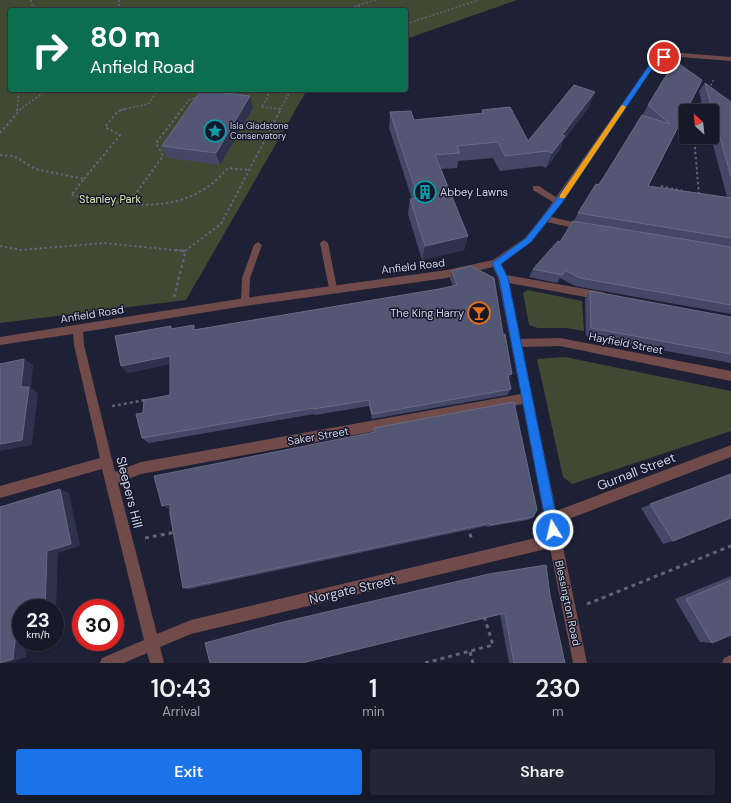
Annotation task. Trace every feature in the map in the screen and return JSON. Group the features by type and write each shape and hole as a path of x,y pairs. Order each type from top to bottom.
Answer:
{"street":[{"name":"Anfield Road","path":"0,341 333,288 448,274 496,263 528,240 559,202 652,65 664,57 681,55 731,59"},
{"path":"545,219 592,229"},
{"name":"Blessington Road","path":"496,263 503,278 552,519 554,540 580,663"},
{"path":"503,278 613,298"},
{"name":"Sleepers Hill","path":"78,328 79,345 94,409 157,663"},
{"name":"Hayfield Street","path":"516,343 560,342 731,376"},
{"name":"Saker Street","path":"111,480 142,468 527,398"},
{"name":"Gurnall Street","path":"552,519 731,451"},
{"path":"0,492 107,462"},
{"name":"Norgate Street","path":"107,663 192,627 554,540"}],"lane":[{"path":"536,188 559,202"},
{"path":"324,243 333,288"},
{"path":"244,302 246,278 258,246"}],"path":[{"path":"350,8 376,0"},
{"path":"408,23 479,0"},
{"path":"708,92 714,79"},
{"path":"17,112 18,92"},
{"path":"0,133 17,112 44,92"},
{"path":"157,92 148,104 118,111 105,127 120,135 71,195 128,204 158,206 195,195 219,179 228,168 249,170"},
{"path":"268,92 268,97 261,107 281,109"},
{"path":"170,314 186,251 221,224 290,92"},
{"path":"128,204 162,156 156,144 190,99 204,95"},
{"path":"702,104 705,98"},
{"path":"695,144 699,194"},
{"path":"0,156 14,156 35,169 84,180"},
{"path":"658,192 660,186 705,196"},
{"path":"0,246 21,250 104,243 186,251"},
{"path":"94,409 148,400"},
{"path":"466,521 477,559"},
{"path":"126,542 181,531"},
{"path":"570,610 731,546"},
{"path":"425,663 493,646 482,610"},
{"path":"470,652 473,663"}],"green space":[{"name":"Stanley Park","path":"0,0 517,0 408,38 408,8 8,8 8,92 306,92 186,300 0,323"},
{"path":"528,290 582,301 584,331 566,328 538,328 529,325 523,293"},
{"path":"565,357 731,391 731,431 572,484 563,477 537,359"}],"building":[{"path":"675,61 702,80 690,104 679,104 679,125 648,186 731,198 731,238 578,213 596,184 599,185 642,115 670,124 648,105"},
{"path":"705,83 731,102 731,177 719,134 719,104 711,104"},
{"path":"574,85 595,92 562,135 565,136 552,153 547,151 505,156 498,142 457,146 460,153 435,155 468,236 425,246 410,199 418,198 390,112 411,111 414,120 484,113 482,110 510,107 528,141"},
{"path":"200,92 217,92 250,96 216,153 162,146"},
{"path":"573,221 731,247 731,305 580,278 565,270 562,275 533,269 558,241 560,242"},
{"path":"471,266 494,278 503,334 505,334 512,374 508,375 511,389 372,414 369,400 313,408 142,438 136,414 143,413 144,400 170,395 170,356 121,366 115,336 171,326 171,329 194,325 194,330 439,289 457,285 452,271"},
{"path":"590,291 731,317 731,354 591,328"},
{"path":"24,359 21,387 29,387 22,440 0,444 0,364"},
{"path":"514,402 537,510 533,517 490,525 490,523 183,588 170,514 170,504 162,506 154,476 375,432 374,428"},
{"path":"731,474 731,518 673,541 650,504"},
{"path":"60,489 71,544 47,551 45,599 12,599 13,659 0,663 0,507"},
{"path":"546,565 550,595 565,663 514,663 505,613 302,663 210,663 205,643 279,623 489,574"},
{"path":"731,580 731,635 712,643 686,599"}],"slow traffic":[{"path":"562,197 623,107"}],"place":[{"name":"Isla Gladstone Conservatory","path":"215,131"},
{"name":"Abbey Lawns","path":"425,192"},
{"name":"The King Harry","path":"479,313"}],"route":[{"path":"553,530 503,278 496,263 528,240 559,202 652,65 664,57"}]}
